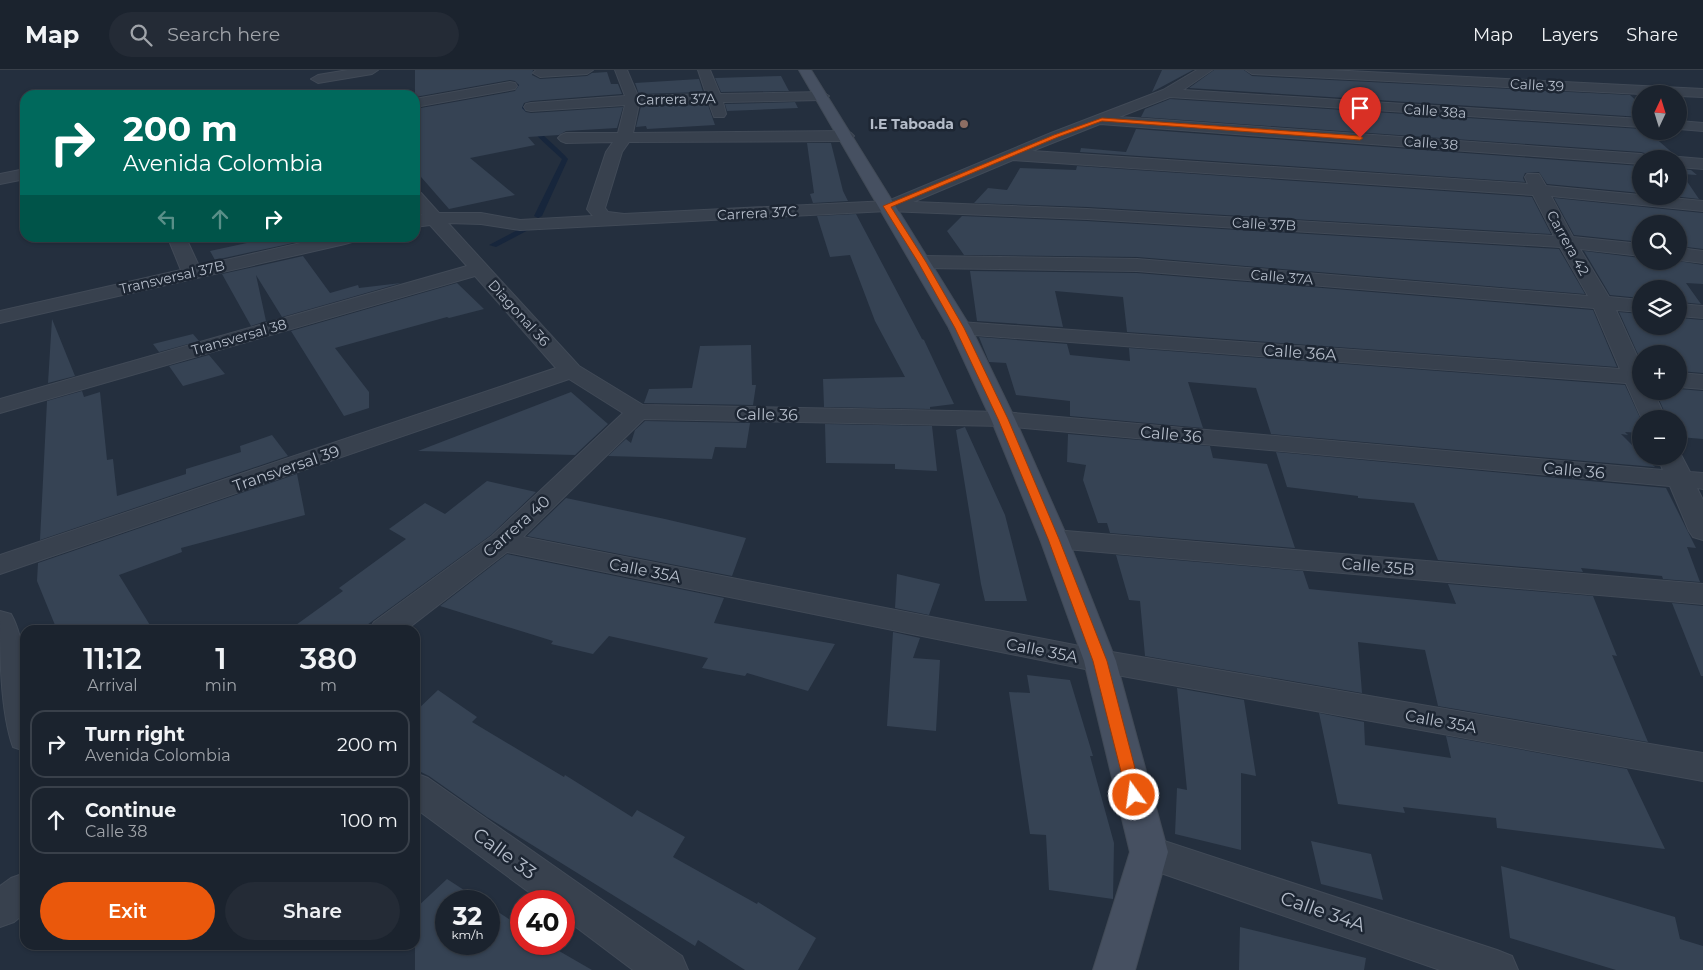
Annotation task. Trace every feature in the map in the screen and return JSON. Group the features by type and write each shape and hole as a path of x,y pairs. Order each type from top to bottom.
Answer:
{"street":[{"path":"318,80 372,70"},
{"path":"540,73 587,70"},
{"path":"621,70 634,100 626,137 614,152 596,210 603,217 627,220"},
{"path":"704,70 719,114"},
{"path":"805,70 960,328 1003,419 1054,539 1100,661 1149,852 1114,970"},
{"path":"887,206 1056,136 1168,94 1206,70"},
{"name":"Calle 39","path":"1252,70 1480,76 1703,93"},
{"name":"Carrera 42","path":"1480,76 1566,242 1602,302 1632,364"},
{"path":"420,102 510,86"},
{"name":"Calle 38a","path":"1168,94 1632,122"},
{"name":"Carrera 37A","path":"531,107 634,100 822,96"},
{"name":"Calle 38","path":"1102,120 1632,158"},
{"path":"1688,126 1703,127"},
{"path":"566,138 846,136"},
{"path":"1014,155 1539,190 1703,206"},
{"path":"1687,163 1703,164"},
{"path":"0,179 20,175"},
{"name":"Carrera 37C","path":"627,220 887,206"},
{"name":"Calle 37B","path":"887,206 1087,214 1566,242 1632,249"},
{"path":"424,220 491,218 520,225 627,220"},
{"name":"Diagonal 36","path":"424,220 478,269 571,371 638,412"},
{"path":"179,242 192,272"},
{"name":"Transversal 37B","path":"0,317 327,242"},
{"path":"1687,255 1703,257"},
{"name":"Calle 37A","path":"922,262 1137,265 1632,305"},
{"name":"Transversal 38","path":"0,406 478,269"},
{"path":"1687,311 1703,312"},
{"name":"Calle 36A","path":"960,328 1632,377"},
{"name":"Transversal 39","path":"0,565 571,371"},
{"path":"1687,381 1703,382"},
{"name":"Calle 36","path":"638,412 1003,419 1685,472"},
{"name":"Carrera 40","path":"392,625 502,542 638,412"},
{"path":"1685,472 1703,531"},
{"name":"Calle 35B","path":"1054,539 1703,594"},
{"name":"Calle 35A","path":"502,542 1100,661 1703,766"},
{"path":"0,622 20,715"},
{"name":"Calle 33","path":"420,792 667,970"},
{"name":"Calle 34A","path":"1149,852 1497,970"},
{"path":"0,909 20,894"}],"building":[{"path":"415,70 533,70 532,75 540,79 587,76 592,73 607,72 611,84 618,84 622,94 531,101 524,103 522,108 526,112 531,113 623,107 617,128 566,131 559,135 528,137 535,145 470,158 515,195 449,209 420,176 420,108 515,91 519,85 515,81 510,80 420,96 420,90 415,90"},
{"path":"1162,70 1193,70 1152,92"},
{"path":"1214,70 1244,70 1252,76 1630,95 1632,97 1632,116 1189,88"},
{"path":"781,76 789,91 721,92 715,78"},
{"path":"699,79 703,92 639,94 635,83"},
{"path":"1170,99 1632,128 1632,140 1658,140 1669,150 1632,151 1141,117 1145,109"},
{"path":"795,102 798,108 727,111 725,104"},
{"path":"708,105 715,125 647,129 646,126 636,127 641,106"},
{"path":"1136,129 1632,165 1632,192 1547,184 1539,172 1525,173 1523,178 1525,182 1080,152 1081,148 1126,152"},
{"path":"807,143 831,143 843,191 848,201 813,203 810,194 814,193"},
{"path":"1077,166 1532,197 1551,234 1087,207 974,203 988,188 1007,190 1020,168 1076,170"},
{"path":"1687,170 1691,170 1697,175 1687,174"},
{"path":"1687,181 1699,199 1687,198"},
{"path":"1554,198 1703,213 1703,249 1687,247 1687,215 1632,215 1632,241 1574,235"},
{"path":"856,214 924,340 954,404 930,407 930,409 824,407 823,379 905,377 875,321 850,255 830,257 817,216"},
{"path":"962,216 1087,221 1559,249 1585,294 1137,257 964,255 947,231"},
{"path":"252,242 293,243 215,260 210,251"},
{"path":"1584,251 1632,257 1632,270 1687,270 1687,262 1703,265 1703,284 1687,283 1687,280 1632,280 1632,297 1610,295"},
{"path":"303,256 330,293 358,285 359,288 401,283 282,317 256,275 266,321 251,326 222,274"},
{"path":"970,271 1137,273 1593,310 1617,367 1127,332 1123,297 1055,291 1063,327 977,321"},
{"path":"457,283 484,309 447,317 335,348 369,392 369,408 344,416 291,331"},
{"path":"1687,284 1701,304 1687,303"},
{"path":"1619,312 1632,313 1632,335 1687,335 1687,319 1703,320 1703,373 1687,372 1687,345 1634,345"},
{"path":"52,319 75,376 48,383"},
{"path":"193,334 199,341 159,352 153,344"},
{"path":"979,337 1067,344 1070,355 1130,361 1129,348 1625,385 1636,410 1632,410 1632,432 1625,432 1628,435 1621,434 1632,445 1632,465 1653,465 1655,467 1271,434 1256,388 1188,382 1203,428 1070,416 1070,401 1016,395 1006,363 989,362"},
{"path":"751,345 752,385 756,385 753,405 644,403 649,389 692,388 700,346"},
{"path":"209,355 225,374 183,386 169,366"},
{"path":"1687,390 1703,391 1703,439 1687,438 1687,410 1664,410 1659,400 1687,400"},
{"path":"82,391 84,397 100,392 107,460 113,459 117,496 186,474 186,469 241,452 240,446 272,435 288,456 40,540 47,401"},
{"path":"571,392 608,424 575,455 418,451"},
{"path":"645,421 750,423 746,448 715,447 712,459 608,456 626,439 631,443 635,430"},
{"path":"825,424 932,426 937,471 895,469 895,464 826,463"},
{"path":"965,427 1005,515 1027,601 985,601 956,430"},
{"path":"1068,434 1210,446 1213,458 1267,464 1295,548 1110,533 1107,523 1098,523 1083,480 1086,465 1067,462"},
{"path":"1276,452 1666,488 1696,548 1687,547 1700,582 1663,579 1662,576 1581,568 1583,572 1438,560 1414,503 1358,498 1358,496 1287,487"},
{"path":"297,474 305,515 181,548 182,552 119,575 150,625 55,625 37,581 38,563"},
{"path":"487,481 536,492 491,535 367,625 296,625 343,591 339,588 406,539 389,529 425,503 445,514"},
{"path":"566,498 746,538 732,576 527,536"},
{"path":"507,554 724,598 714,623 835,644 808,691 747,673 745,676 702,668 708,658 609,636 593,654 551,644 553,641 440,606"},
{"path":"1116,555 1303,571 1309,589 1456,604 1448,584 1593,596 1617,656 1612,655 1648,742 1438,706 1425,650 1358,642 1362,693 1145,656 1140,601 1129,600"},
{"path":"897,574 940,584 929,615 895,608"},
{"path":"1672,603 1703,606 1703,676 1701,676"},
{"path":"893,632 920,638 913,658 940,660 936,731 887,726"},
{"path":"1027,675 1070,680 1093,756 1090,756 1114,843 1113,899 1049,890 1046,835 1030,834 1009,692 1030,693"},
{"path":"1177,688 1244,700 1256,776 1241,773 1241,850 1175,834 1177,788 1187,790"},
{"path":"438,690 477,717 472,722 564,777 565,775 632,817 637,810 685,837 673,857 757,904 758,902 816,938 798,970 745,970 698,940 695,946 487,817 420,772 420,707"},
{"path":"1319,713 1364,722 1365,745 1451,758 1446,736 1627,769 1665,849 1497,828 1496,818 1403,807 1405,813 1338,804"},
{"path":"1311,841 1371,854 1383,900 1321,884"},
{"path":"1501,866 1675,917 1680,939 1703,946 1703,970 1616,970 1510,938"},
{"path":"447,879 464,890 435,890"},
{"path":"435,890 435,955 500,955 500,913 510,920 510,955 566,955 592,970 415,970 415,950 420,950 420,904"},
{"path":"1240,927 1366,958 1364,970 1239,970"}],"waterway":[{"path":"527,70 519,92 523,111 535,129 565,159 538,216"},
{"path":"493,245 534,225"}],"place":[{"name":"I.E Taboada","path":"964,124"}],"route":[{"path":"1134,795 1100,661 1054,539 1003,419 960,328 887,206 1056,136 1102,120 1360,138"}]}
